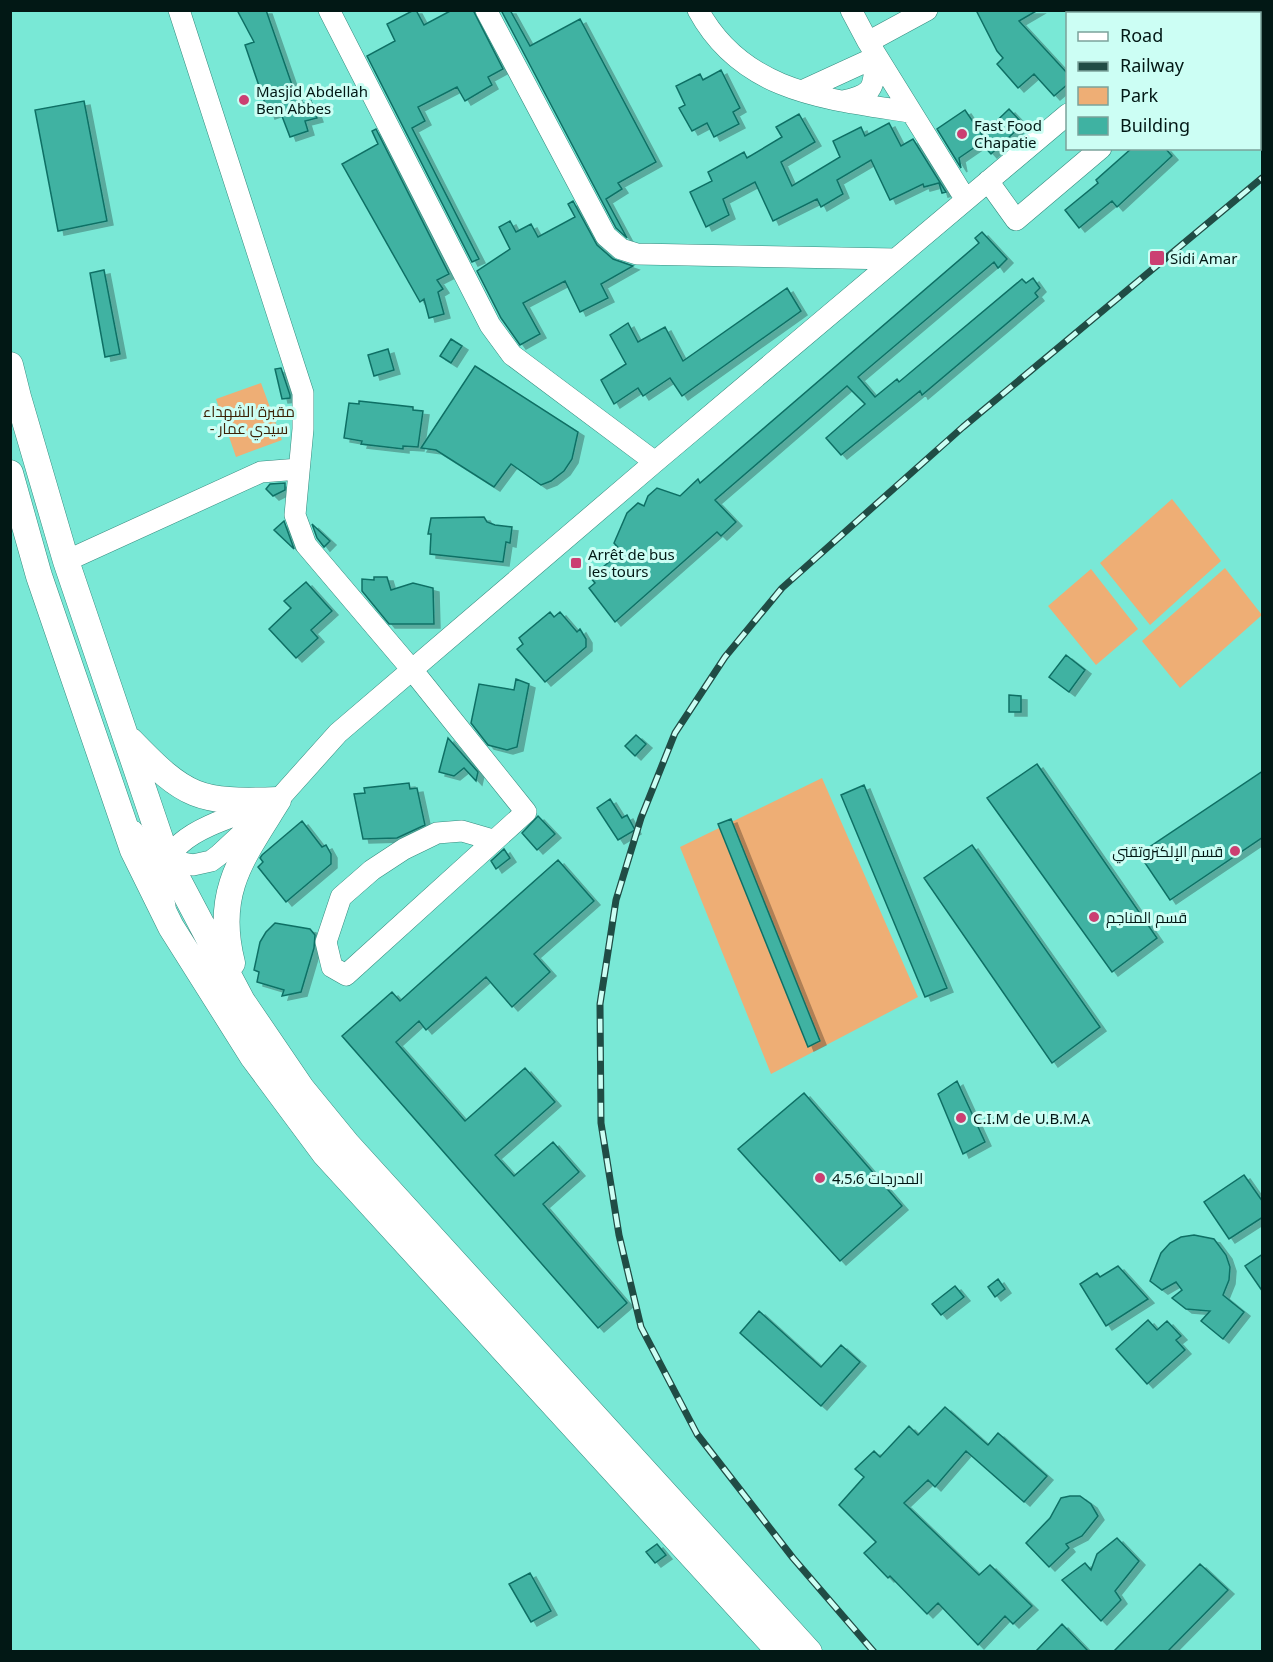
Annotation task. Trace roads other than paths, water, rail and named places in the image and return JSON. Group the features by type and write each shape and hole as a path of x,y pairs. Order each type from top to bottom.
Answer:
{"main road":[{"path":"10,364 66,561 167,859 242,1001 302,1089 347,1144 809,1652"},
{"path":"10,473 39,576 148,885 171,927 253,1057 325,1154 780,1652"},
{"path":"126,736 164,776 191,792 230,802 278,800"},
{"path":"242,1001 225,938 225,914 239,864 278,800"}],"street":[{"path":"179,10 303,393 295,515 306,545 413,671 526,812 346,975 332,967 326,942 341,897 372,870 404,849 437,833 462,831 493,840"},
{"path":"329,10 490,325 512,355 655,462"},
{"path":"486,10 606,236 621,249 637,254 895,259"},
{"path":"698,10 705,24 747,68 775,83 839,101 910,112"},
{"path":"851,10 872,50 966,200"},
{"path":"804,90 872,50 927,10"},
{"path":"839,101 862,97 873,86 872,50"},
{"path":"118,805 146,851 154,857 194,865 211,861 278,800 338,733 1066,116"},
{"path":"988,181 1016,220 1059,177 1098,150"},
{"path":"66,561 261,472 299,469"},
{"path":"171,927 161,883 167,859 174,847 191,836 278,800"}],"railway":[{"path":"874,1652 793,1558 697,1434 641,1327 619,1235 601,1123 600,1004 616,900 641,818 675,733 725,657 782,588 963,427 1262,178"}],"place":[{"name":"Masjid Abdellah Ben Abbes","path":"244,100"},
{"name":"Fast Food Chapatie","path":"962,134"},
{"name":"Sidi Amar","path":"1157,258"},
{"name":"Arrêt de bus les tours","path":"576,563"},
{"name":"قسم الإلكتروتقني","path":"1235,851"},
{"name":"قسم المناجم","path":"1094,917"},
{"name":"C.I.M de U.B.M.A","path":"961,1118"},
{"name":"المدرجات 4،5،6","path":"820,1178"}],"park label":[{"name":"مقبرة الشهداء - سيدي عمار","path":"249,420"}]}
